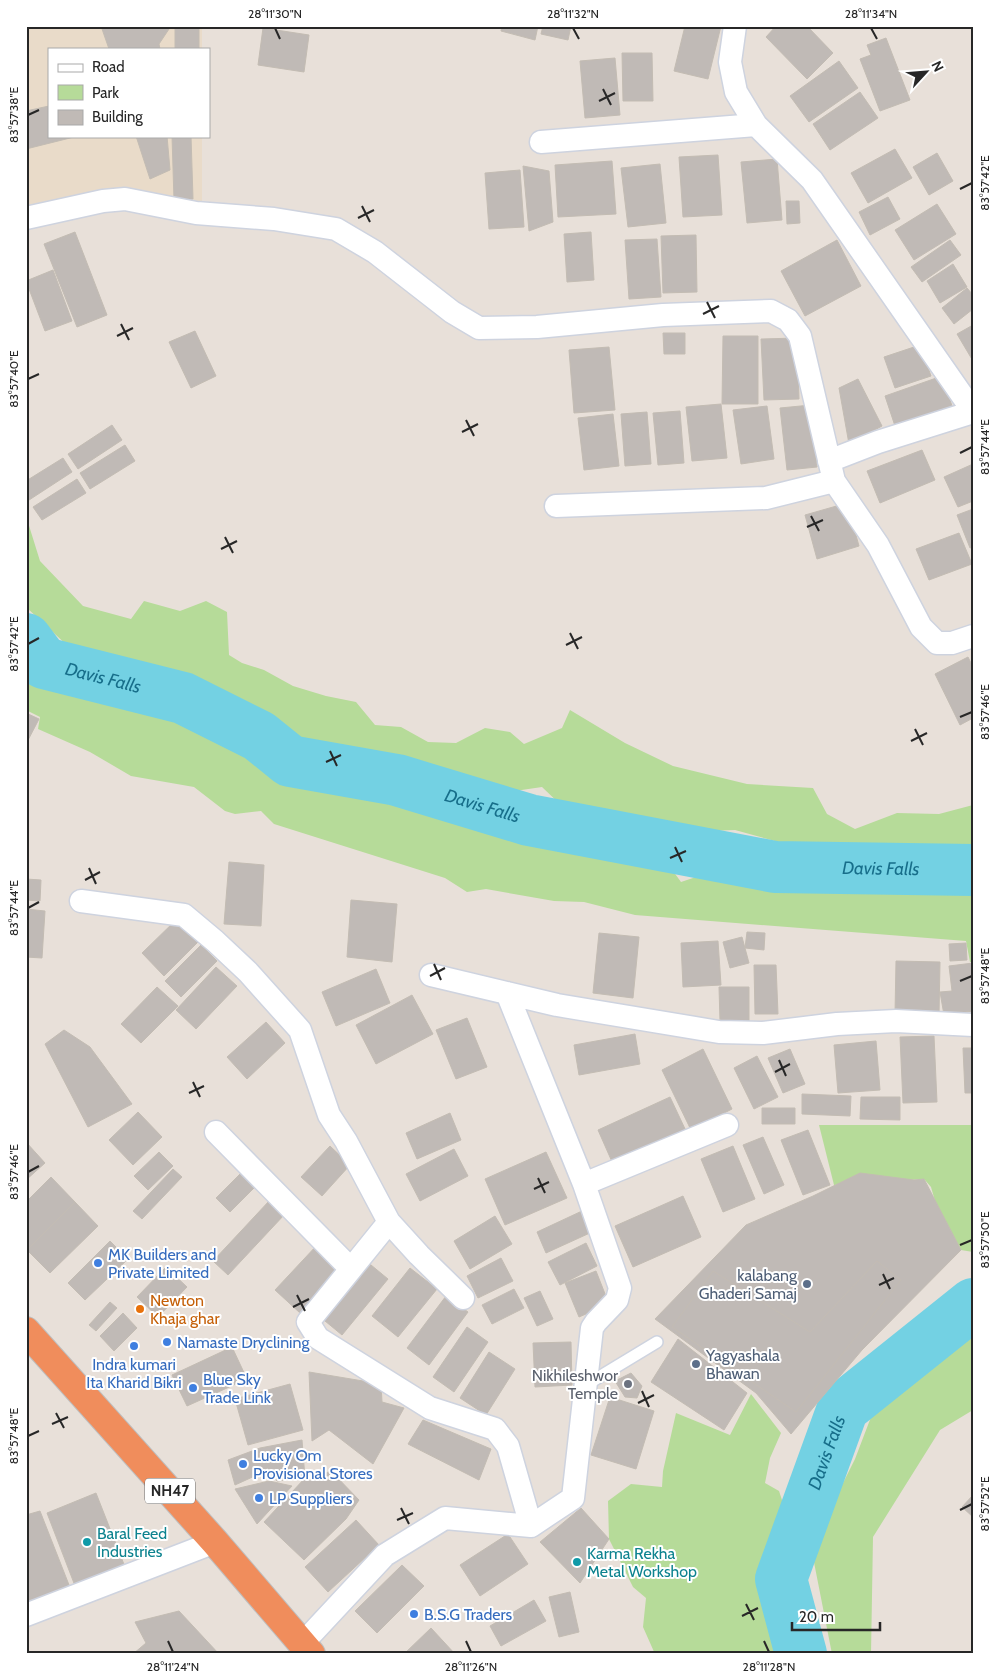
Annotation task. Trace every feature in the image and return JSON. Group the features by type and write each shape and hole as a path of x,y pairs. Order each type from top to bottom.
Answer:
{"highway":[{"name":"NH47","path":"26,1331 215,1542 306,1649"}],"street":[{"path":"556,506 766,498 831,471 886,440 973,411 812,180 756,125 736,92 730,62 735,26"},
{"path":"541,142 756,125"},
{"path":"26,218 103,201 125,199 196,213 274,218 336,229 375,252 452,312 479,328 537,327 663,314 771,311 788,320 800,336 831,471 878,545 921,627 938,643 952,643 973,636"},
{"path":"81,901 184,915 216,941 248,972 300,1030 329,1115 346,1141 389,1222 419,1255 463,1298"},
{"path":"431,975 557,1005 719,1032 763,1033 837,1024 896,1021 973,1025"},
{"path":"306,1649 385,1555 445,1518 531,1526 573,1498 592,1328 618,1300 620,1288 584,1184 507,993"},
{"path":"584,1184 727,1125"},
{"path":"216,1132 351,1269"},
{"path":"389,1222 308,1322 318,1338 430,1408 495,1429 508,1446 531,1526"},
{"path":"26,1615 215,1542"}],"lane":[{"path":"586,1385 657,1342"}],"shaded area":[{"path":"26,26 202,26 202,48 48,48 48,138 202,138 202,209 123,193 26,214"}],"green space":[{"path":"26,516 40,561 83,606 131,619 144,601 180,611 206,601 227,612 229,655 242,663 264,670 293,686 326,696 356,702 375,725 401,727 428,742 456,743 485,728 510,732 524,744 562,728 570,710 625,743 673,766 747,784 813,788 827,814 855,829 897,813 939,814 973,805 973,853 934,854 916,847 816,862 775,841 735,830 678,832 608,831 565,809 542,787 469,798 437,787 391,765 370,765 290,755 248,708 194,683 139,674 71,649 26,607"},
{"path":"26,659 51,681 75,683 146,700 170,702 210,725 249,758 256,743 266,747 280,760 316,772 355,796 370,793 390,801 436,805 466,821 532,831 570,847 662,856 681,882 696,877 720,861 750,873 777,875 800,883 867,876 899,884 951,876 973,885 973,962 970,962 966,941 635,915 584,902 554,901 486,889 467,892 445,878 274,824 261,811 235,814 225,811 194,787 131,776 90,752 38,729 40,717 26,710"},
{"path":"819,1125 973,1125 973,1252 961,1250 935,1201 931,1187 924,1179 834,1185"},
{"path":"973,1317 973,1410 940,1430 873,1537 871,1654 832,1654 811,1547 855,1459 884,1383"},
{"path":"751,1394 781,1433 770,1458 765,1483 779,1491 789,1521 773,1581 776,1602 792,1625 792,1642 789,1654 655,1654 643,1627 646,1598 633,1587 609,1539 608,1501 631,1484 662,1487 663,1471 676,1413 730,1435"}],"building":[{"path":"101,26 171,26 159,44 160,48 109,48"},
{"path":"175,26 199,26 199,48 175,48"},
{"path":"502,26 538,26 535,40 501,31"},
{"path":"543,26 571,26 568,40 541,34"},
{"path":"685,26 721,26 708,79 674,71"},
{"path":"776,26 807,26 833,53 807,79 766,37"},
{"path":"263,28 309,35 304,72 258,65"},
{"path":"886,38 910,100 880,111 860,59 871,55 867,45"},
{"path":"622,53 652,53 653,101 623,101"},
{"path":"615,58 620,115 585,118 580,61"},
{"path":"839,61 858,88 809,122 790,96"},
{"path":"860,92 878,118 830,150 813,124"},
{"path":"48,106 48,138 70,138 26,149 26,111"},
{"path":"137,138 167,138 170,170 150,179"},
{"path":"172,138 191,138 193,199 174,200"},
{"path":"895,149 912,178 868,203 851,173"},
{"path":"937,153 953,181 929,195 913,167"},
{"path":"718,155 722,215 683,217 679,157"},
{"path":"777,159 782,220 747,223 741,162"},
{"path":"612,161 616,214 558,217 555,165"},
{"path":"660,164 666,223 628,227 621,168"},
{"path":"523,166 549,171 553,222 529,231"},
{"path":"520,170 524,227 489,229 485,173"},
{"path":"888,197 900,219 870,235 859,212"},
{"path":"786,201 799,201 800,223 787,224"},
{"path":"937,204 956,234 914,260 895,230"},
{"path":"75,232 107,315 77,327 44,244"},
{"path":"591,232 594,280 567,282 564,234"},
{"path":"696,235 697,292 663,293 661,236"},
{"path":"657,239 661,297 629,299 625,240"},
{"path":"837,240 861,286 805,316 781,271"},
{"path":"950,240 961,255 922,282 911,267"},
{"path":"953,264 967,287 940,303 927,281"},
{"path":"53,270 72,321 45,331 26,281"},
{"path":"967,288 973,295 973,309 954,324 942,308"},
{"path":"973,325 973,361 957,334"},
{"path":"195,331 216,376 191,388 169,342"},
{"path":"663,333 685,333 685,354 664,354"},
{"path":"723,336 758,336 758,404 722,404"},
{"path":"797,338 799,399 764,400 761,339"},
{"path":"920,345 931,376 895,388 884,357"},
{"path":"609,347 615,410 574,413 569,350"},
{"path":"942,376 952,406 895,426 885,396"},
{"path":"858,379 882,426 849,444 839,388"},
{"path":"721,404 727,458 692,461 686,407"},
{"path":"811,405 817,467 787,470 780,408"},
{"path":"767,406 774,459 741,464 733,410"},
{"path":"680,411 684,463 658,465 653,413"},
{"path":"647,412 651,464 625,466 621,414"},
{"path":"613,414 619,466 584,470 578,418"},
{"path":"112,425 122,440 78,469 68,454"},
{"path":"125,445 135,461 90,489 80,473"},
{"path":"922,450 935,480 880,503 867,471"},
{"path":"63,458 72,472 26,502 26,481"},
{"path":"973,464 973,501 958,507 944,477"},
{"path":"77,479 86,493 42,520 33,507"},
{"path":"847,503 859,546 817,559 805,515"},
{"path":"973,509 973,547 970,548 957,515"},
{"path":"959,533 972,564 929,580 916,549"},
{"path":"968,657 973,667 973,718 960,725 935,674"},
{"path":"26,713 39,719 26,744"},
{"path":"229,862 264,865 261,926 224,924"},
{"path":"26,879 41,880 40,901 26,900"},
{"path":"351,900 397,904 392,962 347,957"},
{"path":"26,909 45,911 42,958 26,957"},
{"path":"177,919 199,941 164,976 142,953"},
{"path":"747,932 765,933 764,950 745,948"},
{"path":"599,933 639,937 633,998 593,993"},
{"path":"742,937 749,963 730,968 723,942"},
{"path":"718,941 721,985 683,987 681,943"},
{"path":"966,943 967,960 950,961 949,944"},
{"path":"201,945 217,961 181,997 165,981"},
{"path":"896,961 940,962 939,1015 895,1014"},
{"path":"973,963 973,1011 944,1015 940,992 952,991 949,966"},
{"path":"754,965 776,965 778,1014 755,1014"},
{"path":"216,967 237,986 196,1029 176,1010"},
{"path":"376,969 390,1003 336,1026 322,992"},
{"path":"157,987 178,1006 141,1043 121,1024"},
{"path":"719,987 749,987 749,1022 720,1021"},
{"path":"412,995 433,1034 376,1064 356,1025"},
{"path":"467,1018 487,1067 456,1079 436,1030"},
{"path":"266,1022 285,1043 247,1079 227,1057"},
{"path":"64,1030 90,1047 132,1104 88,1127 45,1044"},
{"path":"635,1034 640,1064 579,1075 574,1045"},
{"path":"934,1036 937,1102 903,1103 900,1037"},
{"path":"876,1041 880,1090 838,1093 834,1045"},
{"path":"963,1048 973,1048 973,1093 965,1093"},
{"path":"703,1049 732,1109 691,1130 662,1070"},
{"path":"790,1049 805,1084 783,1093 768,1058"},
{"path":"757,1056 778,1097 754,1109 734,1068"},
{"path":"802,1094 851,1096 850,1116 802,1114"},
{"path":"670,1097 686,1131 613,1164 598,1130"},
{"path":"861,1097 900,1097 900,1120 860,1119"},
{"path":"762,1108 795,1108 795,1124 762,1124"},
{"path":"138,1112 162,1137 133,1165 109,1140"},
{"path":"450,1113 461,1140 417,1159 406,1133"},
{"path":"808,1130 830,1185 803,1195 781,1140"},
{"path":"763,1137 784,1185 764,1194 743,1145"},
{"path":"26,1142 45,1163 26,1180"},
{"path":"330,1146 350,1165 322,1196 301,1177"},
{"path":"733,1146 755,1199 723,1212 701,1159"},
{"path":"454,1149 468,1176 420,1201 406,1174"},
{"path":"159,1152 173,1166 148,1190 134,1176"},
{"path":"546,1152 567,1198 505,1225 485,1179"},
{"path":"173,1169 182,1177 142,1219 133,1211"},
{"path":"243,1171 257,1185 230,1212 216,1198"},
{"name":"kalabang Ghaderi Samaj","path":"860,1173 914,1180 924,1179 961,1250 862,1350 791,1434 756,1393 655,1319 746,1225"},
{"path":"51,1177 75,1202 27,1250 26,1202"},
{"path":"683,1196 701,1237 633,1267 615,1226"},
{"path":"270,1200 285,1214 228,1275 213,1261"},
{"path":"75,1202 98,1226 50,1273 27,1250"},
{"path":"582,1211 592,1232 546,1253 537,1232"},
{"path":"495,1216 512,1244 470,1269 454,1241"},
{"path":"110,1241 128,1259 85,1300 68,1283"},
{"path":"586,1243 597,1266 560,1285 548,1262"},
{"path":"318,1244 342,1268 300,1313 275,1290"},
{"path":"501,1258 513,1281 478,1298 467,1276"},
{"path":"365,1260 388,1279 342,1335 319,1316"},
{"path":"877,1261 901,1280 796,1412 672,1327 713,1271 810,1332"},
{"path":"166,1267 187,1287 158,1317 137,1297"},
{"path":"410,1268 437,1289 398,1337 372,1316"},
{"path":"596,1271 609,1304 579,1317 565,1283"},
{"path":"514,1289 524,1308 492,1324 482,1305"},
{"path":"540,1291 553,1319 537,1326 524,1298"},
{"path":"446,1296 468,1312 429,1365 407,1348"},
{"path":"110,1302 117,1308 96,1331 89,1325"},
{"path":"123,1313 137,1328 114,1351 100,1336"},
{"path":"467,1327 488,1342 454,1392 433,1377"},
{"path":"678,1339 747,1393 724,1430 651,1382"},
{"path":"571,1342 572,1385 535,1387 533,1343"},
{"path":"232,1347 247,1379 187,1406 172,1375"},
{"path":"489,1352 515,1369 486,1415 460,1398"},
{"path":"309,1372 381,1384 382,1402 404,1408 373,1464 329,1430 312,1441"},
{"name":"Nikhileshwor Temple","path":"631,1373 642,1386 637,1398 625,1397 615,1381"},
{"path":"290,1384 303,1430 248,1445 235,1399"},
{"path":"610,1397 654,1411 636,1469 591,1455"},
{"path":"423,1420 491,1449 479,1480 408,1444"},
{"path":"302,1440 305,1478 277,1481 270,1469 235,1485 228,1460 260,1448"},
{"path":"331,1471 359,1500 346,1519 304,1560 264,1522 305,1478 310,1479"},
{"path":"269,1481 292,1486 257,1524 235,1489"},
{"name":"Baral Feed Industries","path":"96,1493 127,1572 77,1591 47,1513"},
{"path":"973,1495 973,1517 962,1507"},
{"name":"Karma Rekha Metal Workshop","path":"581,1508 609,1539 580,1583 540,1542"},
{"path":"40,1511 71,1590 26,1601 26,1515"},
{"path":"356,1520 379,1545 328,1592 305,1567"},
{"path":"508,1534 528,1564 480,1596 460,1565"},
{"path":"402,1565 424,1586 377,1633 355,1611"},
{"path":"570,1592 579,1632 559,1637 549,1597"},
{"path":"534,1600 546,1621 501,1646 490,1626"},
{"path":"179,1611 219,1654 133,1654 146,1643 135,1622"},
{"path":"431,1628 455,1654 404,1654"}],"waterway":[{"name":"Davis Falls","path":"26,639 44,663 183,698 259,736 290,761 397,780 529,820 775,867 973,870"},
{"name":"Davis Falls","path":"801,1654 781,1579 843,1408 973,1304"}],"place":[{"name":"MK Builders and Private Limited","path":"98,1263"},
{"name":"kalabang Ghaderi Samaj","path":"807,1284"},
{"name":"Newton Khaja ghar","path":"140,1309"},
{"name":"Namaste Dryclining","path":"167,1342"},
{"name":"Indra kumari Ita Kharid Bikri","path":"134,1346"},
{"name":"Yagyashala Bhawan","path":"696,1364"},
{"name":"Nikhileshwor Temple","path":"628,1384"},
{"name":"Blue Sky Trade Link","path":"193,1388"},
{"name":"Lucky Om Provisional Stores","path":"243,1464"},
{"name":"LP Suppliers","path":"259,1498"},
{"name":"Baral Feed Industries","path":"87,1542"},
{"name":"Karma Rekha Metal Workshop","path":"577,1562"},
{"name":"B.S.G Traders","path":"414,1614"}]}
